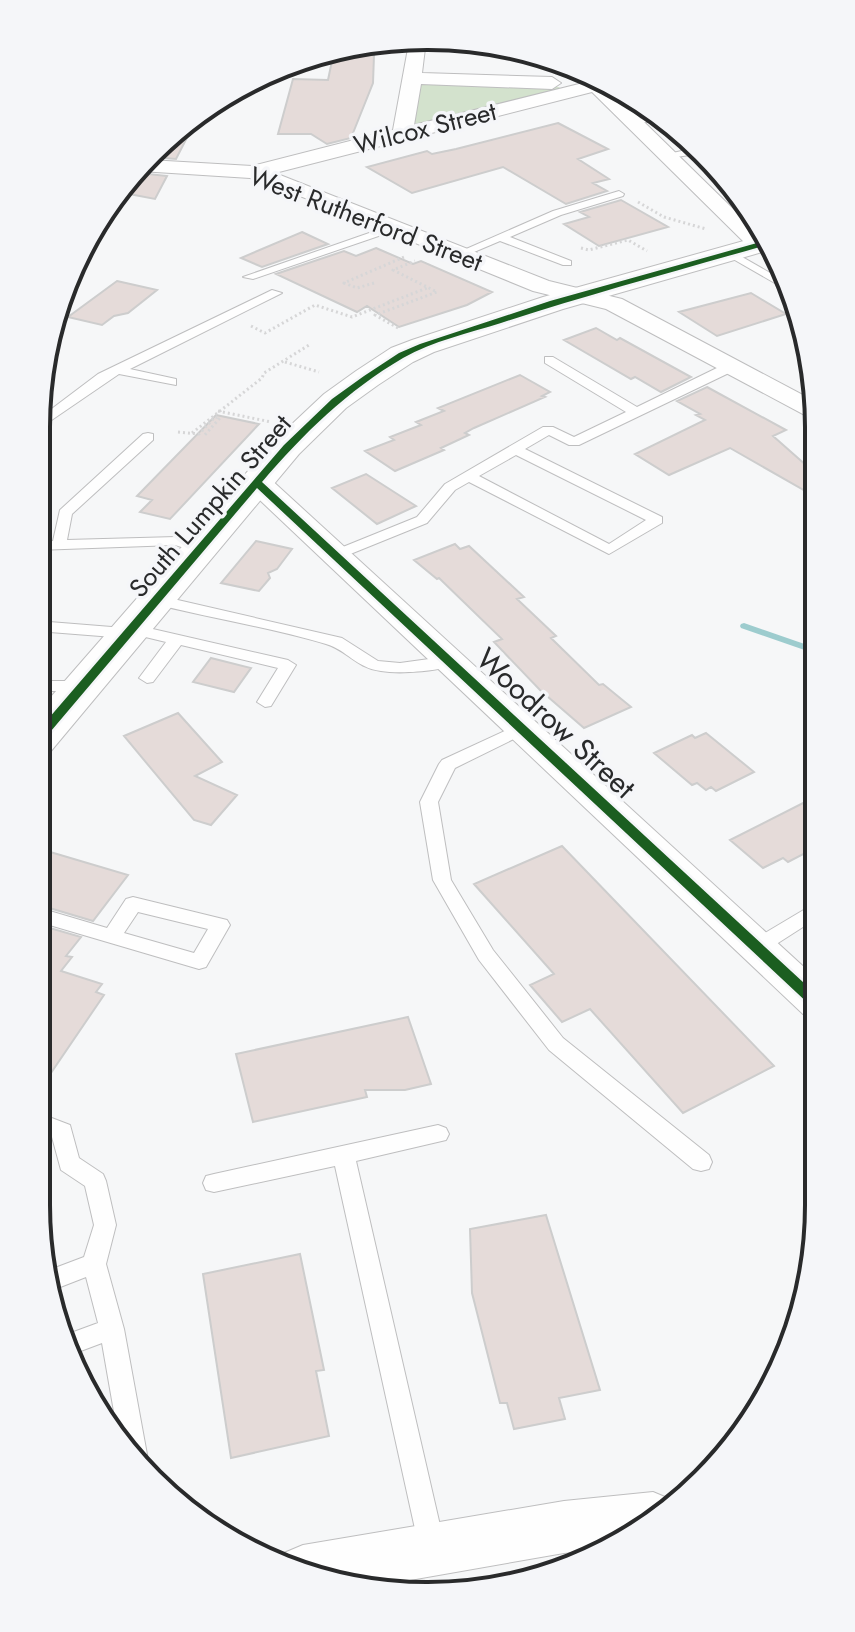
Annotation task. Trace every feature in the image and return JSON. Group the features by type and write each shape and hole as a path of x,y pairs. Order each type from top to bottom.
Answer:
{"main road":[{"name":"South Lumpkin Street","path":"50,724 287,447 335,401 402,355 583,295 758,246"}],"street":[{"path":"403,133 417,50"},
{"path":"414,78 569,78"},
{"name":"Wilcox Street","path":"252,172 403,133 578,82"},
{"path":"610,98 748,229"},
{"name":"West Rutherford Street","path":"156,167 252,172 541,286 614,304 728,368 804,400"},
{"name":"Woodrow Street","path":"257,482 338,554 805,992"},
{"path":"327,1568 564,1527 634,1520"}],"lane":[{"path":"634,121 645,119"},
{"path":"669,155 685,153"},
{"path":"463,253 557,213 622,200"},
{"path":"249,277 395,227"},
{"path":"500,237 567,263"},
{"path":"730,253 775,280"},
{"path":"50,417 117,370 276,293"},
{"path":"549,360 638,413"},
{"path":"338,554 422,520 450,487 548,430 574,442 728,368"},
{"path":"117,370 171,382"},
{"path":"59,546 65,513 148,437"},
{"path":"468,476 609,550 657,520 513,448"},
{"path":"50,546 176,541 200,549"},
{"path":"156,600 336,641 366,663 378,666 400,668 451,661"},
{"path":"50,627 128,631 288,665 265,702"},
{"path":"147,678 177,639"},
{"path":"50,686 82,686"},
{"path":"522,728 448,764 429,802 442,880 486,955 556,1044 701,1162"},
{"path":"50,919 110,938 199,962 220,925 133,904 110,938"},
{"path":"757,947 805,917"},
{"path":"50,1126 62,1131 69,1163 95,1181 105,1225 94,1264 112,1329 126,1431"},
{"path":"214,1183 438,1134"},
{"path":"344,1155 432,1550"},
{"path":"57,1278 94,1264"},
{"path":"76,1342 112,1329"}],"path":[{"path":"622,200 639,202 664,217 708,230"},
{"path":"576,246 589,250 628,240 653,254"},
{"path":"374,283 357,288 344,283 410,254"},
{"path":"400,329 375,315 437,292 393,270 419,259"},
{"path":"265,333 315,305 352,317 427,288"},
{"path":"192,433 262,378 264,373 309,345"},
{"path":"284,361 319,372"},
{"path":"217,411 262,420"},
{"path":"178,432 199,434 215,417 220,418 203,437"}],"green space":[{"path":"421,84 561,89 414,126"}],"building":[{"path":"374,55 373,83 351,138 327,144 311,134 278,134 293,79 328,80 332,63"},
{"path":"558,123 608,149 578,159 609,179 593,183 607,191 566,204 503,167 412,193 367,167 427,151 432,154 456,149"},
{"path":"187,137 176,159 164,158"},
{"path":"149,174 167,176 155,199 131,194"},
{"path":"621,200 668,227 599,246 564,224 589,217 580,212"},
{"path":"302,232 328,244 262,267 241,258"},
{"path":"376,248 413,264 421,261 492,292 467,305 399,327 367,306 357,312 276,274 344,251 356,256"},
{"path":"117,281 157,290 128,313 114,316 102,325 68,317"},
{"path":"751,293 786,314 717,336 679,312"},
{"path":"596,328 691,377 661,392 635,377 631,379 564,340"},
{"path":"520,375 550,392 474,428 465,433 469,435 441,448 444,450 395,471 365,451 394,440 390,437 421,425 416,422 444,411 438,408"},
{"path":"707,387 786,430 773,436 805,464 805,491 730,448 669,475 635,454 705,420 677,401"},
{"path":"216,415 259,424 170,519 140,512 152,500 137,496"},
{"path":"366,474 416,506 377,524 332,488"},
{"path":"256,541 292,549 277,569 268,573 270,578 259,591 221,583"},
{"path":"455,544 460,549 469,546 524,597 517,599 556,636 551,638 599,685 603,684 631,707 584,728 540,690 494,642 502,639 439,578 414,560"},
{"path":"211,658 251,668 234,692 193,682"},
{"path":"178,713 222,762 195,776 237,795 211,825 194,820 124,736"},
{"path":"706,733 754,772 716,791 711,787 706,790 697,783 692,785 654,753 692,735 695,738"},
{"path":"805,802 805,853 788,862 783,858 763,868 730,840"},
{"path":"562,846 774,1066 683,1113 590,1009 562,1022 530,985 554,974 474,884"},
{"path":"50,852 128,875 93,921 50,908"},
{"path":"50,928 81,937 66,956 72,957 61,971 102,984 96,992 104,995 50,1074"},
{"path":"408,1017 431,1084 405,1090 365,1090 367,1097 253,1122 236,1054"},
{"path":"546,1215 600,1390 559,1398 565,1419 514,1429 507,1403 500,1403 472,1293 470,1229"},
{"path":"300,1254 324,1370 316,1371 329,1436 231,1458 203,1274"}],"waterway":[{"path":"744,626 805,647"}],"cycle path":[{"path":"50,725 287,447 335,401 367,378 402,355 423,346 553,303 757,245"},
{"path":"257,482 805,992"}]}
